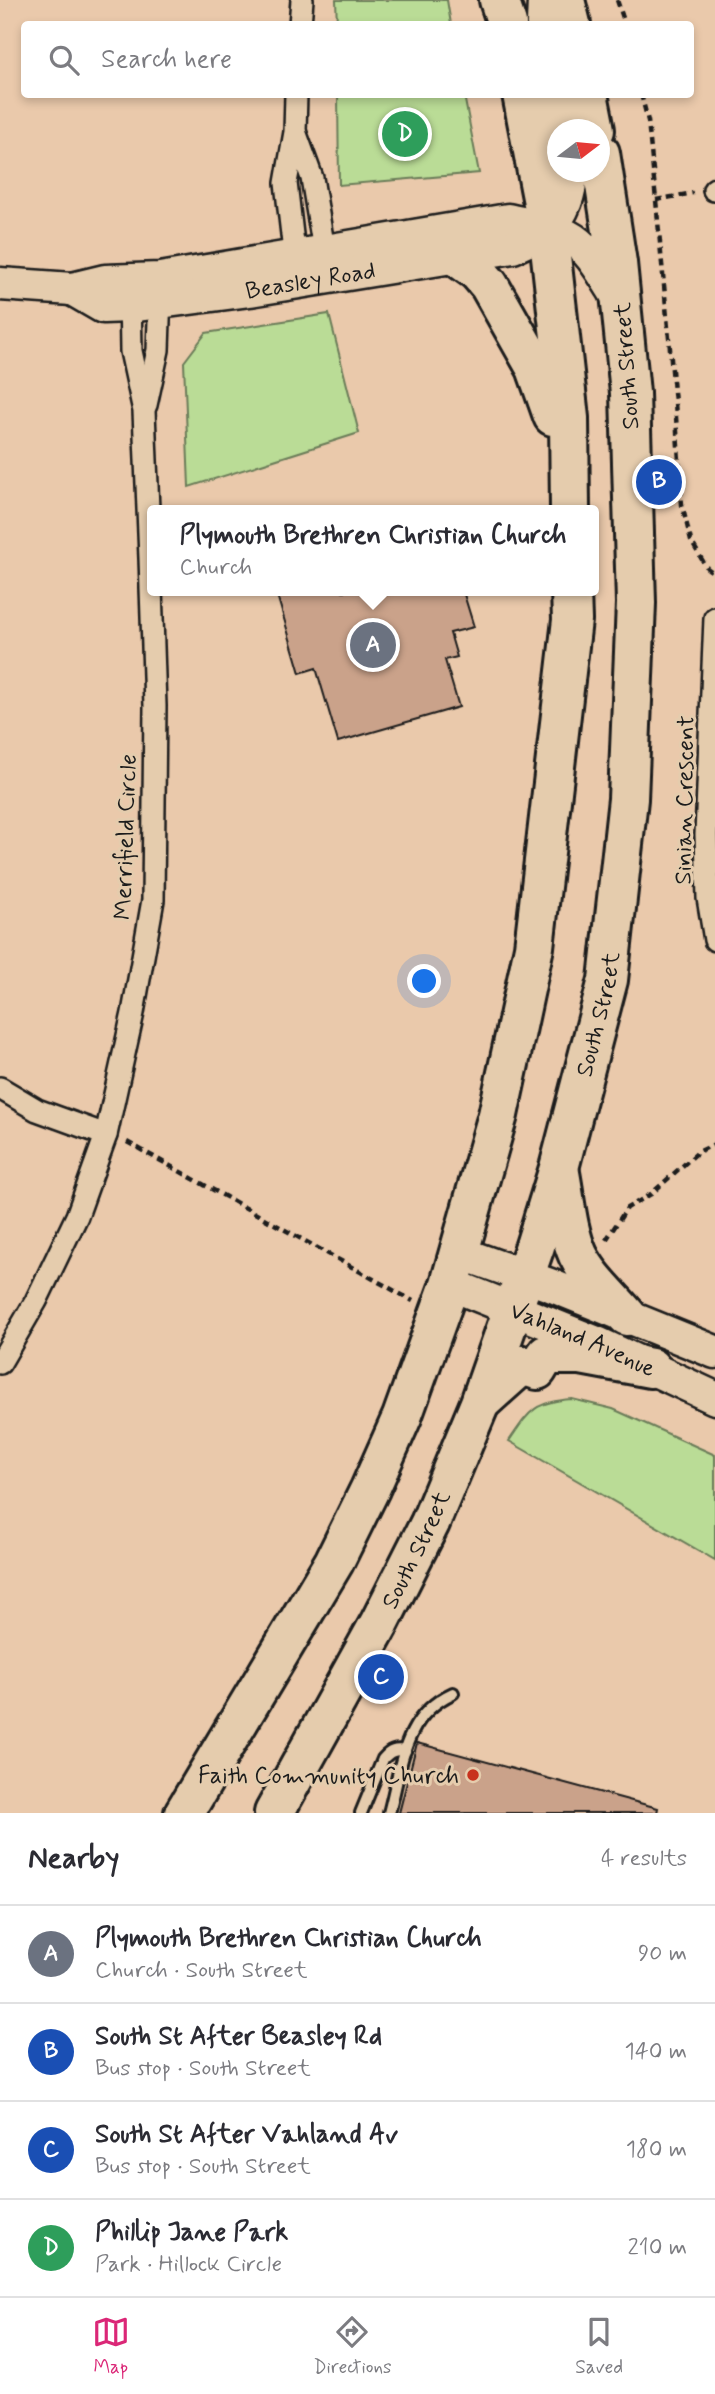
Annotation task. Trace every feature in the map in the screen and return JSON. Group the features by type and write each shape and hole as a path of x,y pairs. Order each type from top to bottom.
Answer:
{"highway":[{"path":"499,0 506,21"},
{"path":"565,0 569,21"},
{"path":"523,98 548,229 569,418 570,505"},
{"path":"589,98 593,119"},
{"name":"South Street","path":"274,1813 380,1622 430,1523 480,1403 520,1293 559,1168 608,980 628,799 636,603 630,393 621,302 604,182"},
{"path":"456,256 477,271 489,285 517,333 536,368 569,461"},
{"path":"184,1813 334,1562 370,1489 401,1416 455,1269 498,1115 534,947 572,620 571,596"},
{"path":"559,1168 573,1240 585,1267 627,1316"},
{"path":"480,1403 522,1365 537,1370 546,1355 581,1355 651,1368"}],"main road":[{"path":"543,21 544,0"},
{"path":"556,98 561,119"},
{"path":"548,229 563,209 571,182"},
{"name":"Beasley Road","path":"311,267 508,220 548,229 577,242 597,265 621,302"},
{"name":"Beasley Road","path":"0,284 72,289 103,307 145,292 311,267 456,256 513,247 548,229"},
{"name":"Vahland Avenue","path":"455,1269 520,1293 627,1316 715,1352"},
{"name":"Vahland Avenue","path":"520,1293 651,1368 715,1398"}],"street":[{"path":"300,21 302,0"},
{"path":"296,98 295,132 286,183 311,267"},
{"path":"295,132 312,178 311,267"},
{"name":"Merrifield Circle","path":"144,411 158,350 145,292"},
{"name":"Merrifield Circle","path":"145,292 131,351 144,411 148,505"},
{"name":"Merrifield Circle","path":"0,1363 36,1301 77,1216 106,1135 131,1025 153,900 155,706 151,596"},
{"name":"Sinian Crescent","path":"715,618 706,835 708,898 715,940"},
{"path":"0,1088 37,1110 106,1135"}],"lane":[{"path":"389,1813 405,1751 416,1721 427,1708 453,1692"},
{"path":"361,1813 383,1759 397,1749 405,1751"}],"path":[{"path":"617,0 624,21"},
{"path":"642,98 648,121 656,200 682,505 691,541 707,568 715,574"},
{"path":"656,200 715,189"},
{"path":"106,1135 131,1144 407,1298"},
{"path":"585,1267 594,1259 627,1208 651,1194 698,1152 715,1144"}],"green space":[{"path":"336,0 447,0 450,21 337,21"},
{"path":"338,98 465,98 479,173 339,185"},
{"path":"329,314 359,433 189,487 184,362 206,333"},
{"path":"572,1399 613,1409 715,1455 715,1560 509,1441 528,1415 541,1405"}],"building":[{"path":"277,596 465,596 474,627 450,633 457,657 445,660 459,707 338,742 316,668 300,673"},
{"name":"Faith Community Church","path":"417,1743 658,1808 657,1813 399,1813"}],"place":[{"name":"Phillip Jane Park","path":"405,134"},
{"name":"South St After Beasley Rd","path":"659,482"},
{"name":"Plymouth Brethren Christian Church","path":"373,645"},
{"name":"South St After Vahland Av","path":"381,1677"},
{"name":"Faith Community Church","path":"473,1775"}]}
